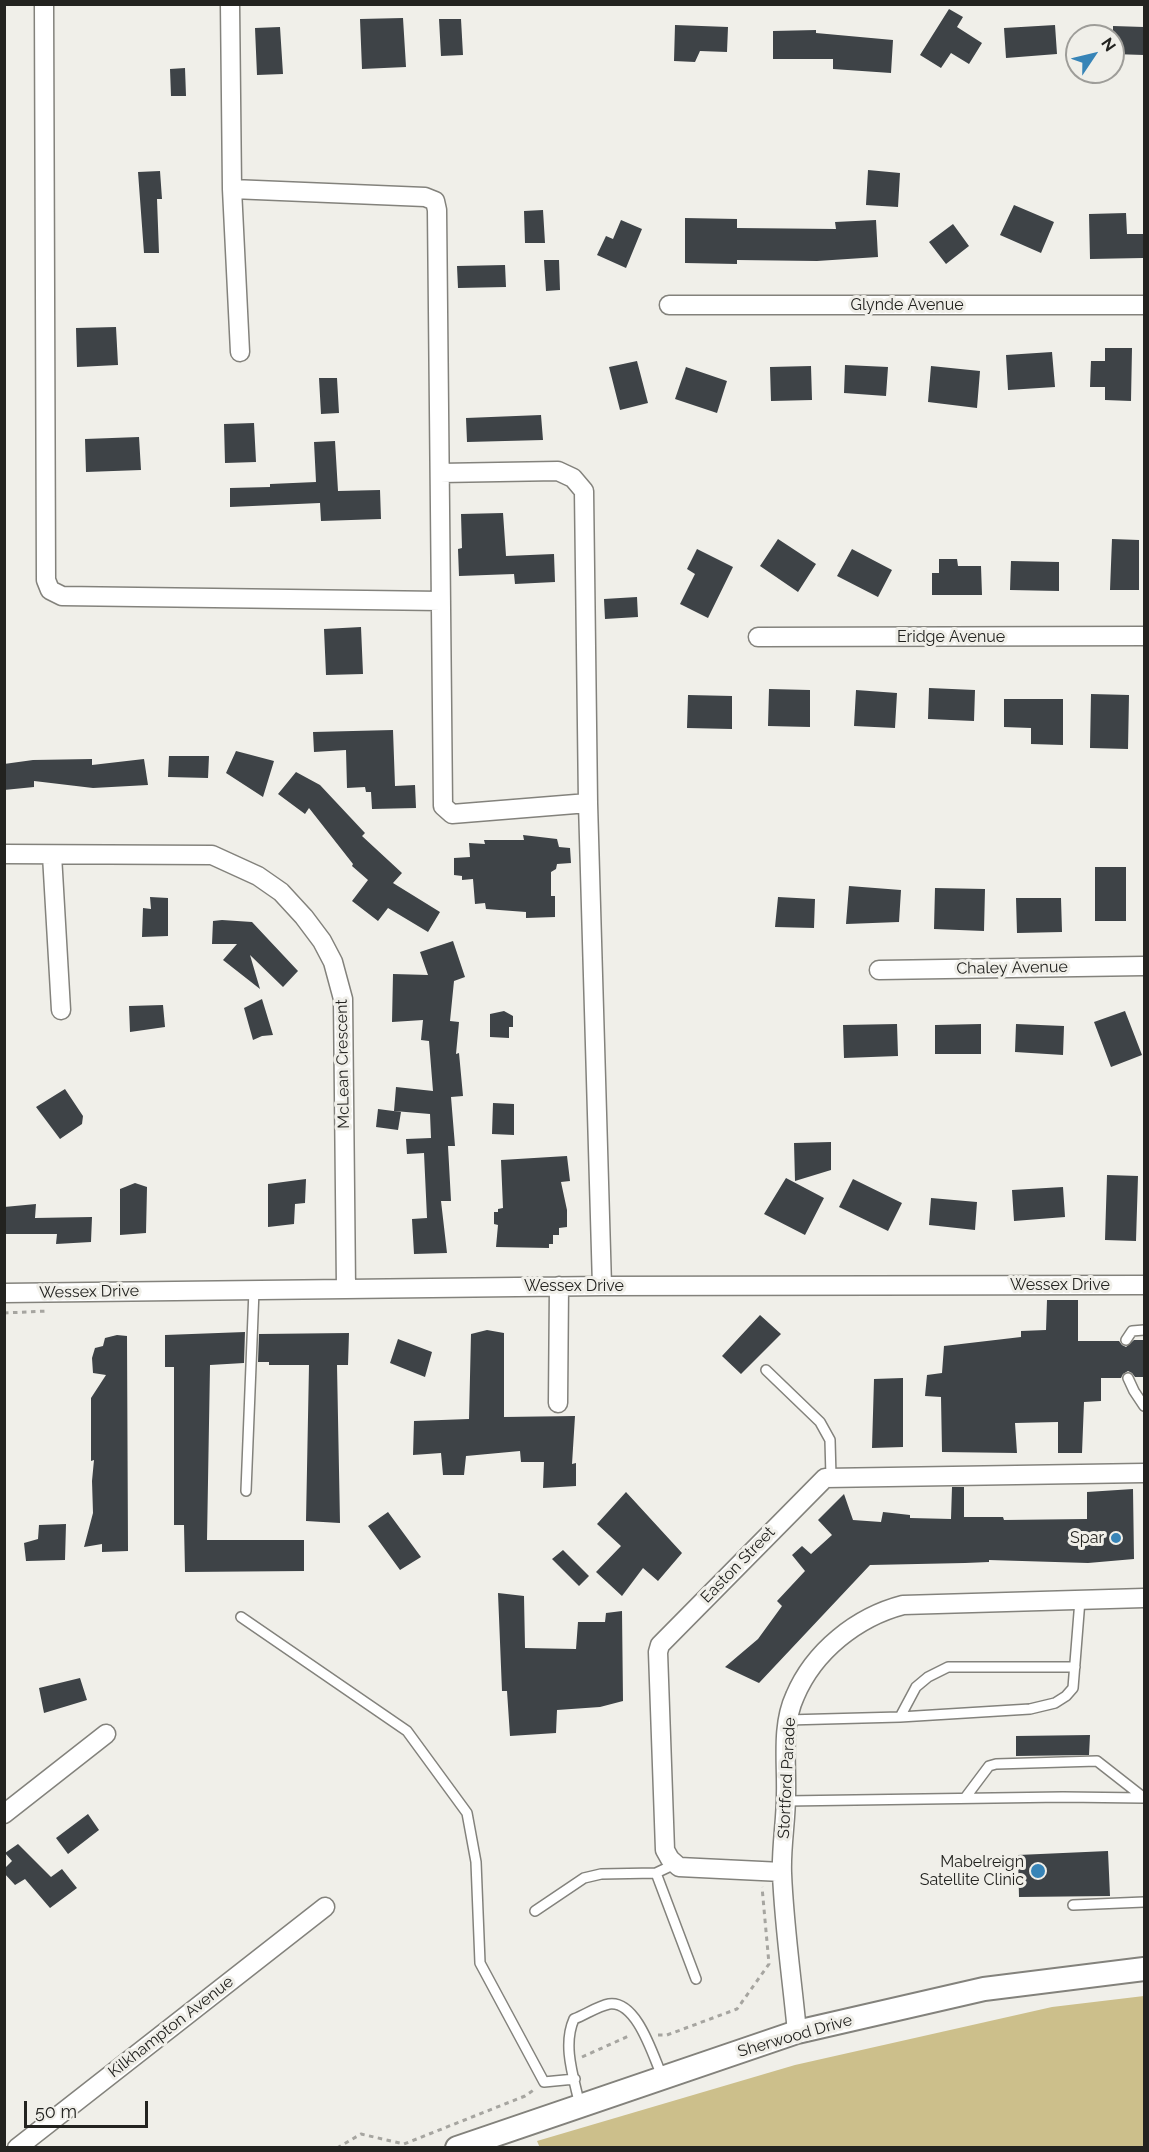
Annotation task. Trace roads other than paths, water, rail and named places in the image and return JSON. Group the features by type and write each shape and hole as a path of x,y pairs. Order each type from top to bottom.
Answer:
{"street":[{"path":"44,4 46,580 50,590 62,596 441,601"},
{"path":"230,4 232,189 240,352"},
{"path":"232,189 425,197 435,201 437,210 443,806 452,814 588,803"},
{"name":"Glynde Avenue","path":"669,305 1144,305"},
{"path":"440,472 558,471 573,478 584,491 588,803 602,1286"},
{"name":"Eridge Avenue","path":"758,637 1144,636"},
{"name":"McLean Crescent","path":"4,854 212,855 258,876 281,892 304,917 322,941 333,962 343,999 346,1288"},
{"path":"52,855 61,1010"},
{"name":"Chaley Avenue","path":"879,970 1144,966"},
{"name":"Wessex Drive","path":"4,1293 559,1286 1144,1285"},
{"path":"558,1404 559,1286"},
{"path":"831,1477 1144,1473"},
{"name":"Easton Street","path":"675,1864 665,1850 659,1648 820,1481 831,1477"},
{"name":"Stortford Parade","path":"797,2032 782,1872 787,1720 795,1696 809,1671 831,1643 868,1619 903,1605 1144,1598"},
{"path":"4,1814 106,1734"},
{"path":"675,1864 679,1867 782,1872"},
{"name":"Kilkhampton Avenue","path":"17,2148 325,1907"},
{"name":"Sherwood Drive","path":"457,2148 797,2032 984,1989 1144,1969"}],"lane":[{"path":"246,1491 254,1290"},
{"path":"1126,1340 1132,1331 1144,1330"},
{"path":"766,1370 820,1422 830,1440 831,1477"},
{"path":"1128,1377 1144,1406"},
{"path":"787,1720 900,1717 1030,1709 1055,1703 1074,1688 1080,1600"},
{"path":"241,1617 407,1731 468,1813 476,1862 480,1963 544,2082 575,2079"},
{"path":"900,1717 916,1687 928,1677 948,1667 1075,1667"},
{"path":"965,1798 988,1766 1097,1761 1144,1798"},
{"path":"786,1801 1144,1798"},
{"path":"535,1911 584,1878 601,1874 656,1873 675,1864"},
{"path":"656,1873 696,1979"},
{"path":"1073,1905 1144,1902"},
{"path":"580,2106 567,2040 574,2019 609,2004 622,2006 635,2016 663,2078"}],"place":[{"name":"Spar","path":"1116,1538"},
{"name":"Mabelreign Satellite Clinic","path":"1038,1871"}]}
